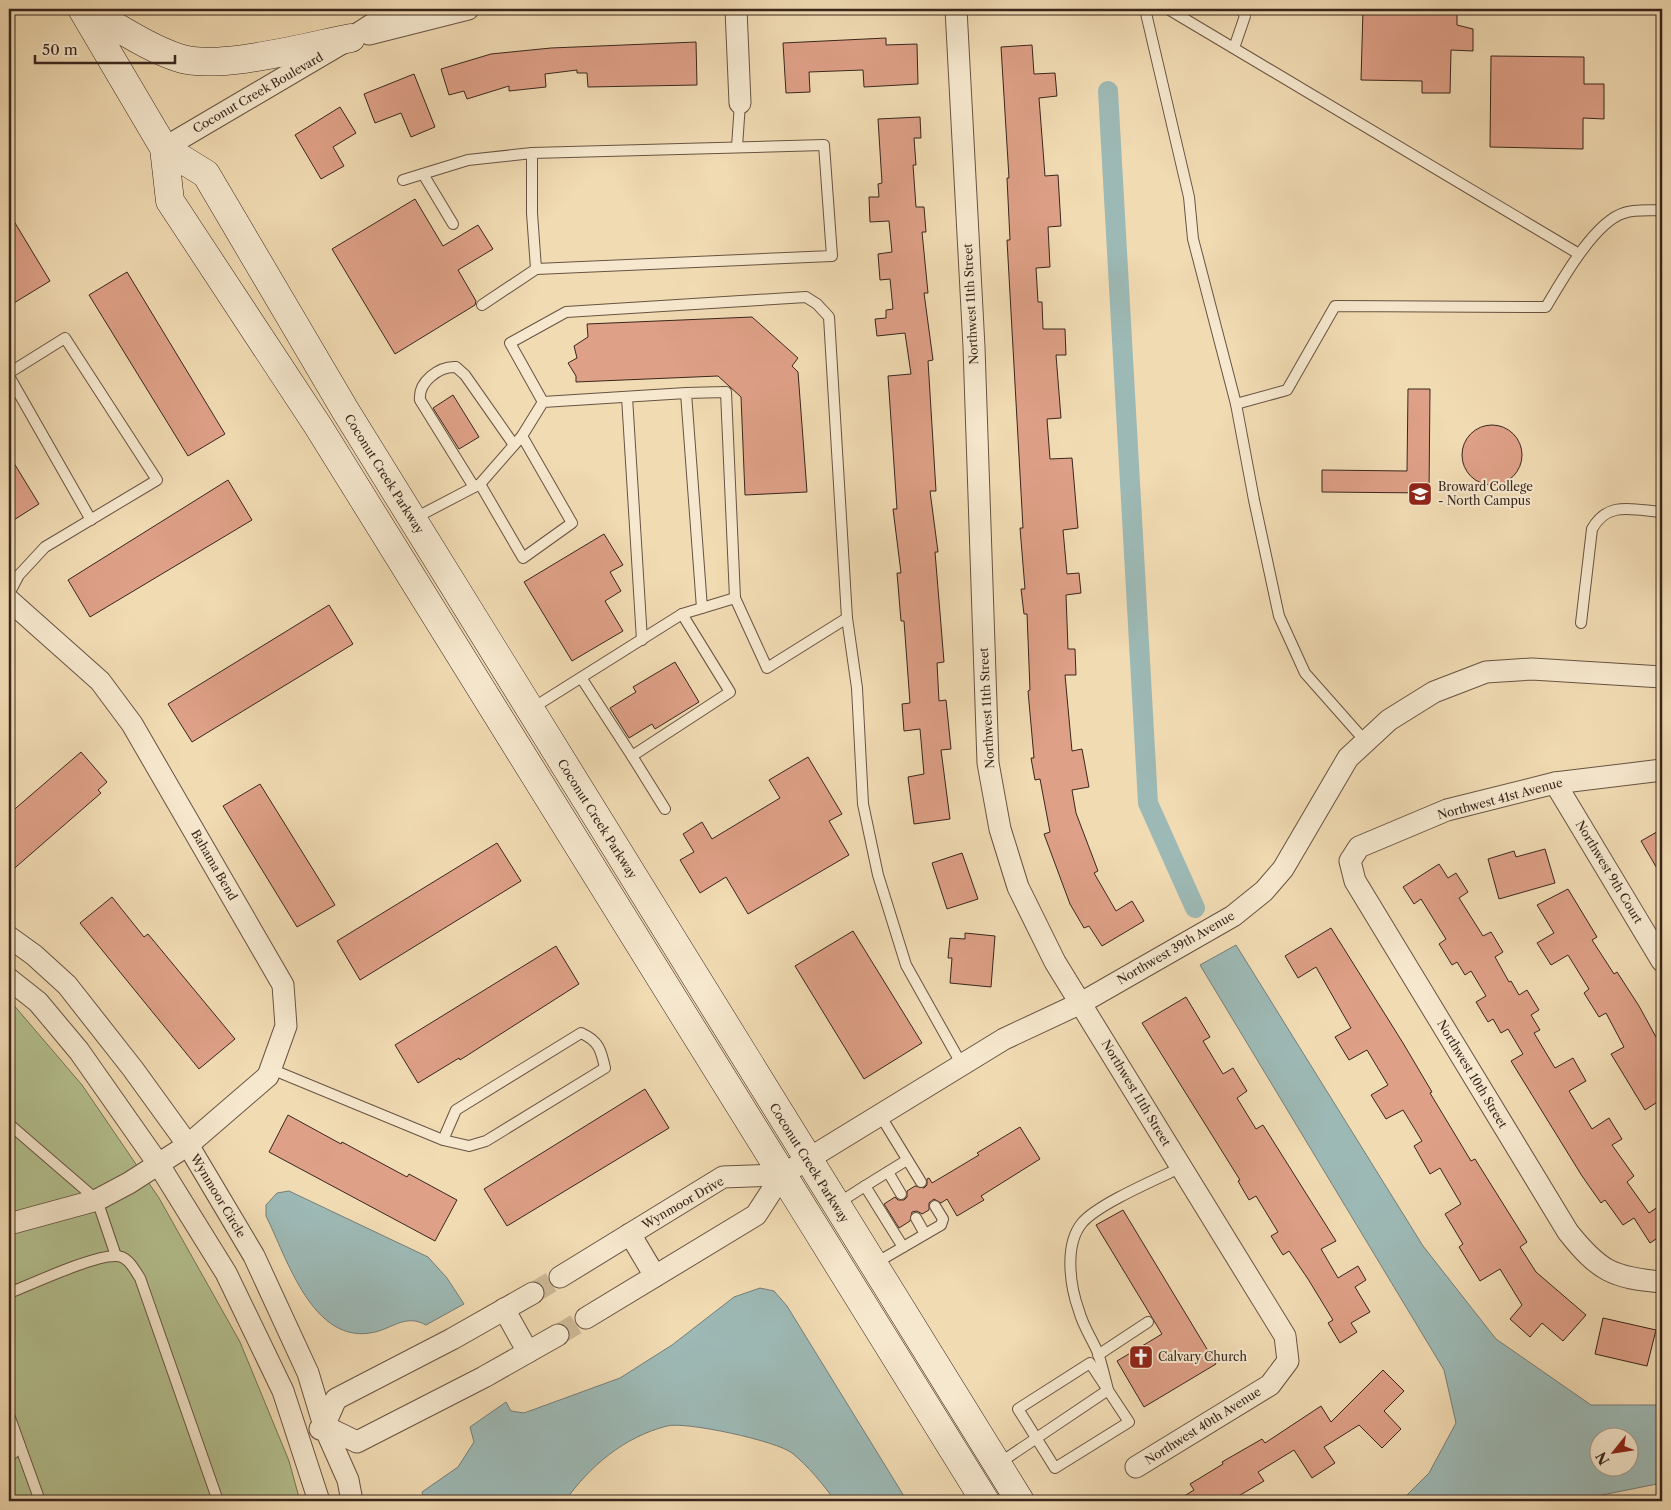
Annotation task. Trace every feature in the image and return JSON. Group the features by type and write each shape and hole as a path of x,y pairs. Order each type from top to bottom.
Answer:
{"main road":[{"path":"83,9 180,58 207,62 235,60 351,38"},
{"name":"Coconut Creek Parkway","path":"83,9 164,148 170,201 318,426 985,1501"},
{"name":"Coconut Creek Parkway","path":"164,148 206,174 412,519 807,1160 1020,1501"},
{"path":"371,512 402,535 498,690 530,710"}],"street":[{"name":"Coconut Creek Boulevard","path":"164,148 351,38 396,9"},
{"name":"Coconut Creek Boulevard","path":"351,38 468,9"},
{"path":"736,9 740,103"},
{"name":"Northwest 11th Street","path":"956,9 974,347 988,763 1000,829 1018,887 1055,962 1285,1336 1288,1361"},
{"name":"Bahama Bend","path":"9,600 100,681 132,724 283,985 286,1026 268,1076 188,1146 160,1165 97,1200 9,1224"},
{"name":"Northwest 39th Avenue","path":"782,1175 1004,1040 1081,1003 1233,916 1264,891 1283,869 1348,758 1390,720 1434,692 1486,672 1532,669 1662,677"},
{"name":"Northwest 41st Avenue","path":"1350,861 1359,847 1447,810 1555,783 1626,772 1662,770"},
{"name":"Northwest 9th Court","path":"1555,783 1662,961"},
{"name":"Northwest 10th Street","path":"1350,861 1355,881 1568,1232 1588,1257 1612,1274 1662,1282"},
{"name":"Wynmoor Circle","path":"9,937 34,955 67,985 133,1069 188,1146 254,1256 308,1373 324,1426 348,1480 352,1501"},
{"path":"9,979 38,1002 79,1051 160,1165 226,1273 283,1391 320,1501"},
{"path":"586,1318 756,1215 782,1175"},
{"name":"Wynmoor Drive","path":"560,1277 724,1177 782,1175"},
{"path":"630,1234 655,1276"},
{"path":"300,1440 324,1426 336,1400 533,1293"},
{"path":"504,1309 528,1352"},
{"path":"324,1426 357,1442 484,1377 558,1335"},
{"name":"Northwest 40th Avenue","path":"1136,1467 1270,1385 1288,1361"}],"lane":[{"path":"1145,9 1190,197 1193,239 1236,404 1254,500 1280,616 1305,673 1366,742"},
{"path":"1168,9 1579,254"},
{"path":"1234,48 1245,16 1241,9"},
{"path":"737,147 740,103"},
{"path":"403,180 468,160 532,153 824,145 832,256 536,269 482,305"},
{"path":"532,153 532,212 536,269"},
{"path":"423,174 453,224"},
{"path":"1236,404 1287,390 1335,306 1546,307 1579,254 1608,222 1623,213 1662,210"},
{"path":"543,402 510,343 566,312 806,297 817,304 828,317 847,618 857,688 863,804 878,874 906,965 962,1065"},
{"path":"9,594 19,575 45,547 91,520 157,480 65,338 9,374 91,520"},
{"path":"514,445 465,375 456,366 444,368 425,381 419,391 420,400 523,558 572,523 522,436"},
{"path":"543,402 726,392 735,598 767,668 847,618"},
{"path":"686,393 702,608"},
{"path":"627,397 642,640"},
{"path":"412,519 477,485 522,436 543,402"},
{"path":"1581,623 1592,529 1598,518 1608,511 1620,508 1662,512"},
{"path":"530,710 582,679 682,614 735,598"},
{"path":"632,756 730,692 682,614"},
{"path":"582,679 665,809"},
{"path":"271,1069 443,1140 469,1146 486,1141 605,1068 601,1051 592,1038 581,1033 456,1110 443,1140"},
{"path":"880,1115 921,1182"},
{"path":"9,1124 97,1200 116,1256"},
{"path":"835,1205 907,1160"},
{"path":"1108,1390 1098,1354 1078,1311 1070,1257 1075,1236 1083,1222 1110,1203 1182,1167"},
{"path":"888,1172 901,1194"},
{"path":"865,1186 903,1247"},
{"path":"873,1264 941,1225 943,1219 936,1206"},
{"path":"916,1218 925,1234"},
{"path":"9,1293 94,1260 116,1256 129,1261 140,1278 218,1501"},
{"path":"1098,1354 1148,1322"},
{"path":"1090,1363 1108,1390 1129,1422 1055,1468 1018,1409 1090,1363"},
{"path":"997,1465 1108,1390"},
{"path":"9,1415 40,1501"},
{"path":"9,1456 20,1448"}],"green space":[{"path":"12,1003 82,1085 159,1198 240,1342 289,1461 300,1501 9,1501 9,1005"}],"water":[{"path":"1236,945 1423,1246 1496,1339 1591,1405 1662,1405 1662,1483 1572,1501 1401,1501 1429,1473 1456,1423 1444,1370 1200,965"},
{"path":"289,1191 428,1257 447,1278 464,1304 426,1325 419,1322 406,1321 375,1332 353,1333 335,1326 319,1313 305,1295 293,1275 266,1216 266,1205 277,1193"},
{"path":"760,1288 774,1291 787,1306 907,1501 835,1501 804,1464 783,1448 731,1433 677,1425 651,1431 622,1445 585,1476 565,1501 424,1501 422,1492 458,1467 474,1442 470,1427 506,1402 511,1411 524,1413 620,1378 672,1345 734,1297"}],"building":[{"path":"1363,9 1457,9 1457,25 1473,29 1473,51 1451,50 1450,93 1422,93 1422,81 1361,80"},
{"path":"886,38 886,45 917,44 918,84 864,87 863,70 809,72 810,92 786,93 783,43"},
{"path":"696,42 697,85 588,87 587,73 577,73 577,70 545,74 546,87 509,91 509,86 467,99 464,91 449,95 441,69 491,54 551,48"},
{"path":"1032,45 1034,74 1055,73 1057,96 1039,98 1045,176 1058,175 1061,226 1048,227 1050,267 1036,268 1038,302 1042,302 1043,329 1065,329 1066,355 1056,355 1061,418 1047,419 1050,459 1072,458 1078,528 1063,530 1067,574 1079,573 1081,593 1066,595 1068,649 1075,649 1076,675 1065,675 1072,751 1082,749 1089,787 1072,790 1076,813 1098,871 1094,873 1116,911 1132,901 1144,921 1102,946 1089,926 1084,928 1070,904 1044,834 1050,832 1040,779 1035,780 1031,758 1034,758 1028,691 1030,690 1027,614 1024,614 1021,589 1025,589 1020,528 1023,528 1007,240 1010,240 1007,178 1009,178 1001,47"},
{"path":"1491,56 1584,57 1584,84 1604,84 1604,119 1583,118 1583,149 1490,147"},
{"path":"414,74 435,127 411,137 401,113 375,123 364,94"},
{"path":"340,107 356,133 333,147 344,166 321,179 295,135"},
{"path":"920,117 921,138 914,138 916,165 913,165 916,207 924,207 926,232 922,232 928,293 924,293 933,360 928,361 936,491 930,491 938,552 935,552 944,662 937,663 939,701 946,700 951,749 941,750 950,819 914,824 908,777 924,774 920,729 904,731 902,704 910,703 904,621 901,621 897,573 901,573 893,509 897,509 888,376 911,374 905,333 877,336 875,319 886,318 886,310 893,309 890,279 880,280 878,254 892,252 889,221 870,222 869,197 879,197 878,184 882,183 878,119"},
{"path":"415,199 443,246 478,225 493,249 458,270 476,301 475,305 395,354 332,249"},
{"path":"9,213 50,281 9,306"},
{"path":"127,272 225,434 188,456 89,295"},
{"path":"752,317 798,358 792,366 798,372 807,492 745,495 741,397 718,376 576,382 576,376 568,363 577,358 574,346 588,337 587,324"},
{"path":"1408,389 1430,389 1429,493 1322,492 1322,470 1407,471"},
{"path":"453,395 479,437 459,449 433,408"},
{"path":"1492,425 1508,430 1513,434 1517,439 1522,455 1517,471 1513,476 1508,480 1492,485 1476,480 1471,476 1467,471 1462,455 1467,439 1471,434 1476,430"},
{"path":"9,455 39,504 9,523"},
{"path":"228,480 252,520 90,617 68,580"},
{"path":"604,534 623,565 610,572 621,591 605,601 623,631 572,661 524,582"},
{"path":"329,605 353,644 192,742 168,704"},
{"path":"675,662 699,702 655,729 652,724 629,738 610,708 636,692 633,687"},
{"path":"81,752 107,782 98,790 101,793 9,873 9,814"},
{"path":"808,757 842,814 829,821 849,855 748,914 726,877 700,893 680,860 694,852 683,834 702,822 712,839 780,798 769,780"},
{"path":"260,784 335,905 297,927 223,806"},
{"path":"1662,829 1662,877 1641,841"},
{"path":"497,843 521,881 360,980 337,941"},
{"path":"1545,849 1555,883 1499,899 1488,859 1514,851 1516,857"},
{"path":"962,853 978,899 947,909 932,863"},
{"path":"1439,864 1448,878 1456,873 1468,892 1459,898 1483,936 1491,932 1503,952 1495,957 1509,982 1511,981 1519,995 1527,990 1539,1010 1531,1015 1540,1030 1534,1033 1555,1068 1573,1058 1586,1081 1569,1091 1592,1129 1609,1118 1622,1139 1612,1145 1634,1176 1627,1182 1649,1213 1662,1204 1662,1235 1650,1243 1634,1218 1623,1225 1605,1200 1601,1203 1582,1176 1511,1061 1523,1054 1508,1029 1501,1033 1493,1019 1488,1022 1476,1002 1486,996 1471,971 1465,975 1457,962 1452,965 1439,944 1446,939 1421,899 1414,904 1403,887"},
{"path":"1568,889 1597,937 1592,940 1614,974 1617,972 1639,1006 1662,1048 1662,1099 1645,1110 1611,1054 1624,1047 1606,1013 1599,1017 1584,993 1589,989 1568,955 1551,965 1537,943 1554,933 1537,905"},
{"path":"112,897 144,937 148,934 235,1039 199,1069 80,923"},
{"path":"1331,928 1403,1043 1432,1092 1430,1093 1471,1161 1475,1159 1527,1242 1520,1247 1536,1272 1586,1315 1563,1341 1542,1323 1530,1337 1510,1319 1522,1305 1500,1269 1480,1281 1459,1247 1463,1244 1445,1214 1461,1204 1440,1168 1430,1174 1414,1146 1422,1141 1403,1110 1386,1119 1371,1095 1388,1085 1367,1050 1349,1060 1335,1037 1351,1028 1316,967 1298,978 1285,956"},
{"path":"853,931 922,1043 864,1079 795,966"},
{"path":"965,933 995,936 991,987 950,983 952,958 948,958 950,938 965,939"},
{"path":"556,946 579,984 460,1060 459,1058 418,1083 395,1045"},
{"path":"1186,997 1210,1037 1203,1041 1223,1074 1233,1068 1247,1091 1237,1098 1256,1129 1263,1125 1336,1241 1321,1249 1338,1278 1358,1266 1366,1280 1355,1287 1370,1312 1351,1323 1357,1332 1340,1343 1328,1323 1333,1320 1308,1279 1289,1251 1283,1255 1271,1236 1278,1232 1256,1196 1249,1200 1238,1181 1240,1180 1142,1023"},
{"path":"645,1089 669,1128 507,1226 484,1189"},
{"path":"288,1115 341,1144 342,1142 407,1177 409,1174 457,1200 435,1241 269,1152"},
{"path":"1020,1127 1040,1159 981,1196 984,1200 957,1216 947,1199 941,1203 934,1199 929,1203 929,1210 922,1214 917,1211 912,1212 910,1221 899,1228 884,1204 895,1197 898,1200 904,1200 907,1197 907,1191 915,1186 924,1188 927,1185 927,1179 929,1178 932,1183 979,1155 977,1153"},
{"path":"1123,1210 1216,1364 1144,1407 1117,1361 1162,1334 1096,1225"},
{"path":"1603,1318 1656,1330 1647,1366 1595,1354"},
{"path":"1383,1370 1404,1391 1384,1411 1401,1429 1382,1448 1359,1425 1324,1447 1335,1463 1312,1478 1294,1450 1258,1472 1264,1481 1230,1501 1176,1501 1194,1490 1190,1484 1223,1464 1222,1462 1262,1439 1265,1443 1321,1406 1331,1422"}],"waterway":[{"path":"1108,91 1148,803 1195,908"}],"tunnel":[{"path":"533,1293 560,1277"},
{"path":"558,1335 586,1318"}],"place":[{"name":"Broward College - North Campus","path":"1420,494"},
{"name":"Calvary Church","path":"1141,1357"}]}
